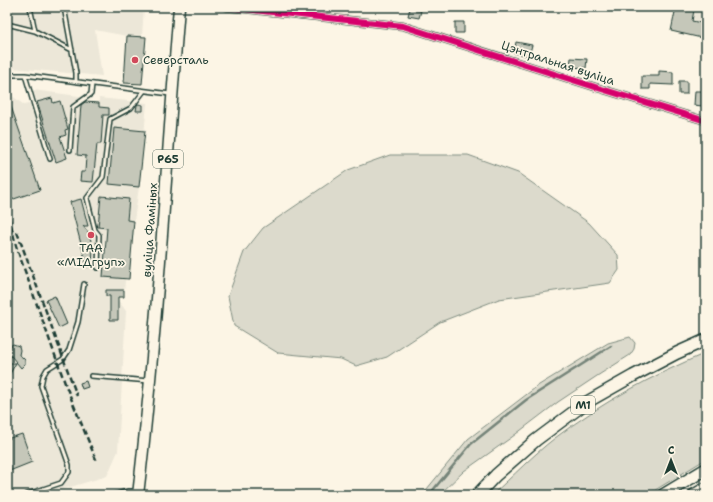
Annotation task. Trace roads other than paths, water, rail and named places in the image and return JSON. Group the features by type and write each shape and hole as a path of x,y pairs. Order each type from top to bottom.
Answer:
{"highway":[{"name":"М1","path":"476,495 496,475 536,440 587,402 677,352 706,340"},
{"path":"663,495 706,469"},
{"path":"694,495 706,488"}],"main road":[{"name":"вуліца Фаміных","path":"150,381 179,7"},
{"name":"Р65","path":"138,493 150,381"}],"street":[{"name":"Цэнтральная вуліца","path":"228,7 403,26 706,121"}],"lane":[{"path":"30,7 36,31"},
{"path":"64,7 76,74 76,82"},
{"path":"7,23 36,31 72,50"},
{"path":"7,67 9,76 25,75 172,94"},
{"path":"25,75 50,160"},
{"path":"70,150 73,107 90,94 92,84"},
{"path":"98,268 100,235 95,230 86,198 103,177 110,119 131,108 144,91"},
{"path":"25,495 61,483 68,472 69,465 41,386 43,376 47,369 63,359 69,350 78,322 84,284"},
{"path":"91,376 150,381"},
{"path":"114,495 128,491 138,493"}],"waterway":[{"path":"429,495 471,444 526,400 611,346"}],"railway":[{"path":"7,208 16,246 66,386 97,462"},
{"path":"17,232 77,396"}],"place":[{"name":"Северсталь","path":"135,60"},
{"name":"ТАА «МІДгруп»","path":"91,235"}]}
